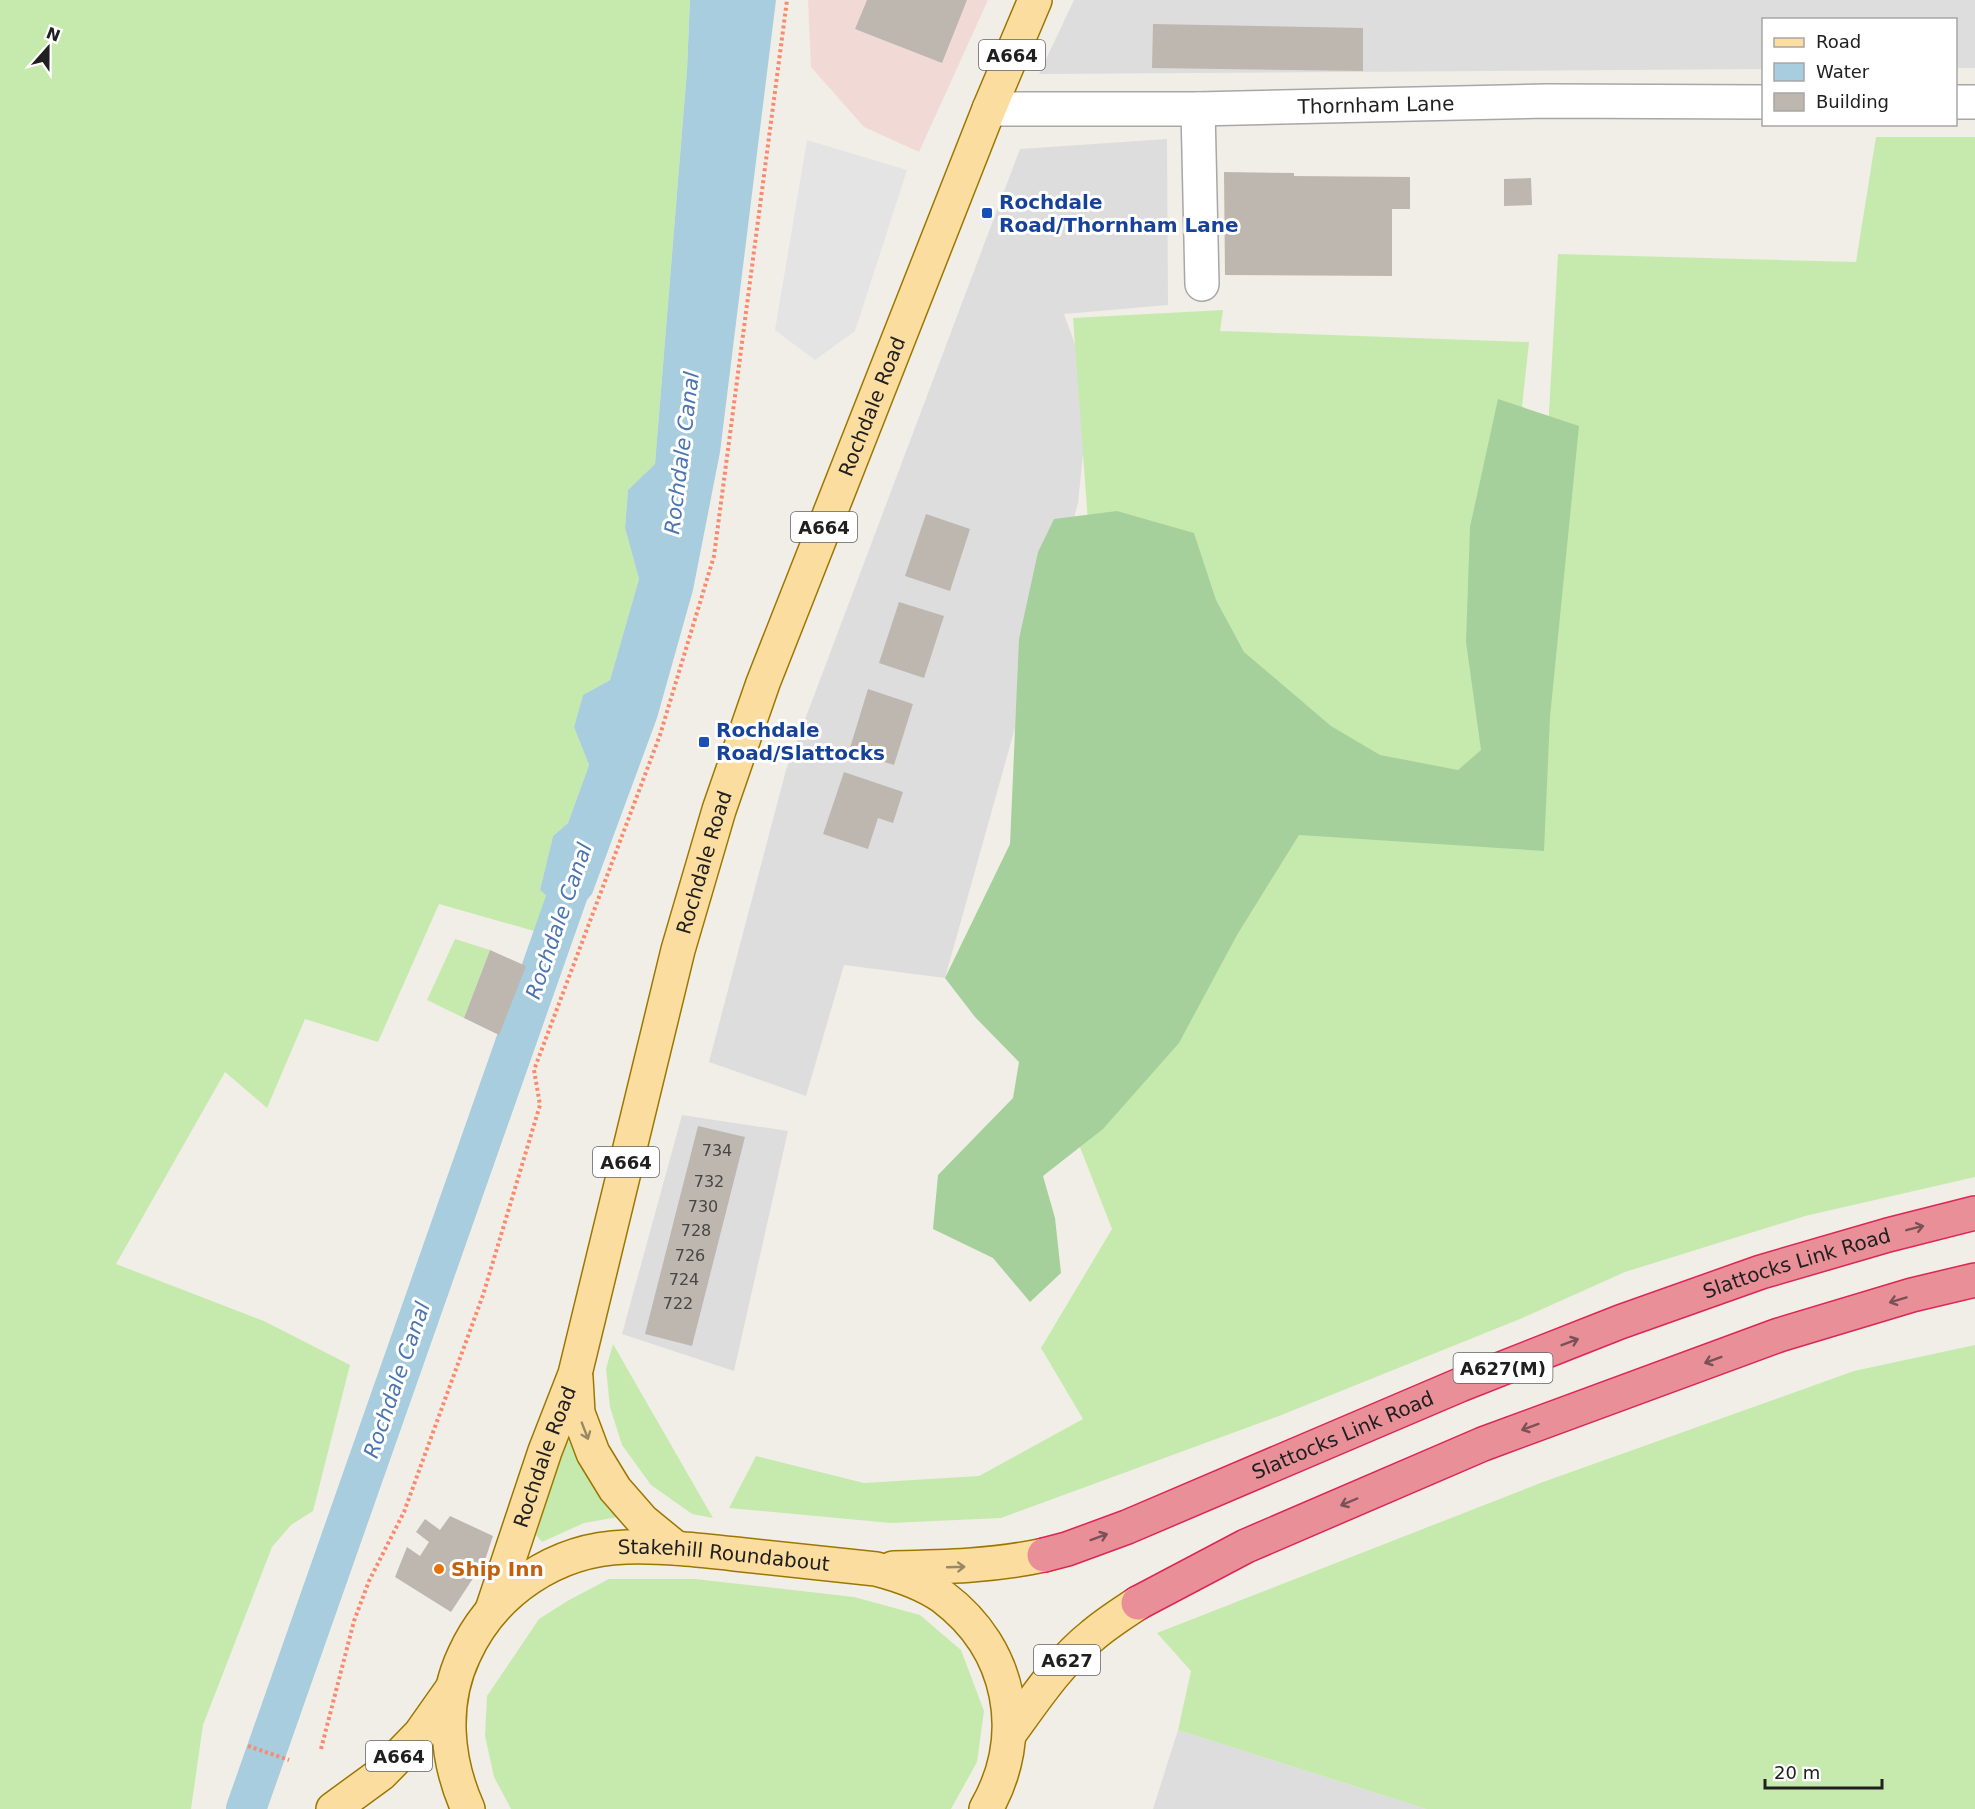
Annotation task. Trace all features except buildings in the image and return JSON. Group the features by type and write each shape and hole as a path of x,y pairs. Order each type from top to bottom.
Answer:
{"highway":[{"name":"Slattocks Link Road","path":"1044,1555 1127,1527 1460,1385 1620,1322 1761,1272 1888,1235 1975,1213"},
{"path":"1138,1603 1246,1546 1483,1444 1779,1335 1912,1295 1975,1280"}],"main road":[{"name":"Rochdale Road","path":"492,1610 545,1451 575,1374 678,950 719,810 762,683 989,109 1035,0"},
{"name":"Rochdale Road","path":"575,1374 578,1413 593,1453 622,1497 643,1521 676,1548"},
{"name":"Stakehill Roundabout","path":"468,1809 453,1770 448,1729 452,1689 471,1639 492,1610 520,1583 565,1559 586,1552 625,1547 676,1548 876,1569 907,1578 942,1597 967,1619 988,1646 1000,1674 1007,1703 1010,1733 1007,1757 995,1802"},
{"name":"Slattocks Link Road","path":"876,1569 964,1567 1044,1555"},
{"name":"A627","path":"1010,1733 1055,1673 1075,1651 1091,1636 1138,1603"},
{"name":"A664","path":"333,1809 389,1766 420,1734 452,1689"}],"street":[{"name":"Thornham Lane","path":"989,109 1198,109 1547,101 1762,102"},
{"path":"1957,102 1975,102"},
{"path":"1198,109 1202,284"}],"path":[{"path":"321,1749 354,1621 369,1581 404,1512 483,1295 540,1105 534,1070 660,735 714,556 787,0"},
{"path":"248,1746 289,1760"}],"shaded area":[{"path":"808,0 988,0 919,152 864,127 811,67"},
{"path":"1074,0 1975,0 1975,68 1957,68 1957,18 1762,18 1762,69 1039,74"},
{"path":"1167,139 1168,305 1064,314 1090,386 1078,503 945,978 844,965 806,1096 709,1062 786,770 1020,149"},
{"path":"807,140 907,170 855,331 815,360 775,330"},
{"path":"682,1115 788,1131 734,1371 622,1334"},
{"path":"1178,1730 1426,1809 1153,1809"}],"green space":[{"path":"0,0 690,0 687,70 655,464 628,490 625,528 639,579 610,680 583,695 574,727 589,765 568,823 553,836 540,890 552,901 541,933 439,904 378,1042 305,1019 267,1108 225,1072 116,1264 264,1321 350,1365 313,1511 291,1525 272,1547 203,1725 191,1809 0,1809"},
{"path":"1876,137 1975,137 1975,1177 1805,1216 1625,1272 1520,1319 1279,1416 1001,1518 891,1523 729,1508 756,1456 864,1483 979,1476 1083,1419 1041,1348 1112,1229 1076,1137 1273,819 1525,833 1558,254 1856,262"},
{"path":"1223,310 1220,331 1529,342 1481,789 1312,751 1089,536 1073,318"},
{"path":"1498,399 1579,426 1550,717 1544,851 1299,835 1237,935 1179,1043 1103,1129 1043,1176 1055,1218 1061,1273 1030,1302 993,1258 933,1229 938,1175 1013,1098 1019,1062 975,1017 945,978 1010,844 1019,639 1038,552 1054,519 1117,511 1194,533 1216,600 1244,652 1331,726 1380,755 1458,770 1481,750 1466,642 1470,527"},
{"path":"455,939 490,950 464,1018 427,1000"},
{"path":"613,1344 713,1518 692,1514 651,1485 622,1445 610,1407 606,1369"},
{"path":"1975,1345 1975,1809 1426,1809 1178,1730 1191,1671 1157,1633 1543,1482 1854,1371"},
{"path":"572,1439 618,1517 584,1523 542,1542 536,1535 564,1445"},
{"path":"609,1579 695,1579 854,1597 920,1615 961,1650 984,1711 977,1762 951,1809 511,1809 494,1777 485,1736 487,1696 539,1619"}],"water":[{"path":"690,0 776,0 720,452 693,590 657,718 592,894 572,917 564,942 541,933 552,901 540,890 553,836 568,823 589,765 574,727 583,695 610,680 639,579 625,528 628,490 655,464 687,70"}],"waterway":[{"name":"Rochdale Canal","path":"246,1809 571,885"}],"place":[{"name":"Rochdale Road/Thornham Lane","path":"987,213"},
{"name":"Rochdale Road/Slattocks","path":"704,742"},
{"name":"Ship Inn","path":"439,1569"}]}
